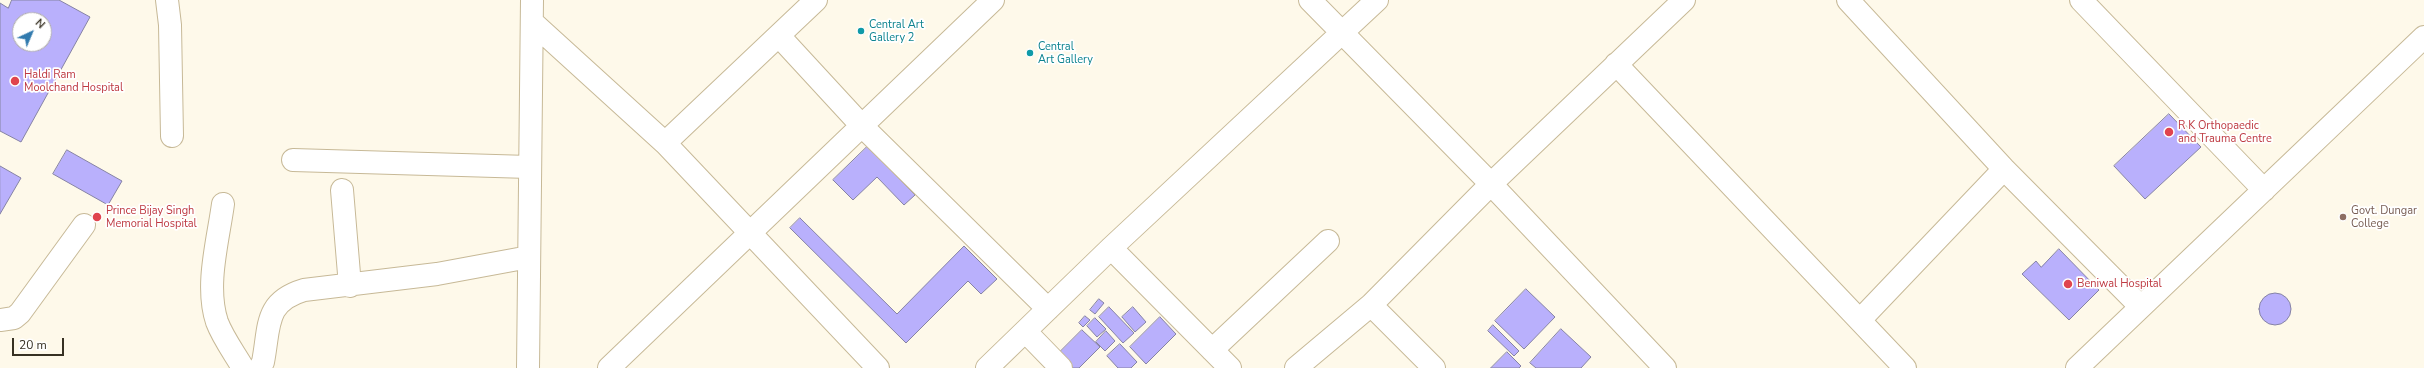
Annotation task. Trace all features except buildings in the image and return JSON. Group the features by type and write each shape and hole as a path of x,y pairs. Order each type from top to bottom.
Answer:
{"street":[{"path":"167,0 170,25 172,136"},
{"path":"528,368 532,0"},
{"path":"665,143 816,0"},
{"path":"609,368 994,0"},
{"path":"1310,0 1491,184 1665,368"},
{"path":"987,368 1026,332 1111,248 1378,0"},
{"path":"1296,368 1371,305 1491,184 1684,0"},
{"path":"1848,0 2004,169 2140,306"},
{"path":"2081,0 2264,190"},
{"path":"532,22 665,143 878,368"},
{"path":"779,36 862,126 1048,309"},
{"path":"2076,368 2424,37"},
{"path":"1616,64 1905,368"},
{"path":"293,160 529,167"},
{"path":"1860,320 2004,169"},
{"path":"342,190 350,286"},
{"path":"223,204 212,290 213,305 218,324 243,368"},
{"path":"0,320 14,318 20,313 84,225"},
{"path":"1212,350 1328,241"},
{"path":"1111,248 1230,368"},
{"path":"260,368 263,362 272,312 277,303 288,295 304,290 350,286 437,274 529,257"},
{"path":"1371,305 1434,368"},
{"path":"1026,332 1061,368"}],"place":[{"name":"Central Art Gallery 2","path":"861,31"},
{"name":"Central Art Gallery","path":"1030,53"},
{"name":"Haldi Ram Moolchand Hospital","path":"15,81"},
{"name":"R K Orthopaedic and Trauma Centre","path":"2169,132"},
{"name":"Prince Bijay Singh Memorial Hospital","path":"97,217"},
{"name":"Govt. Dungar College","path":"2343,217"},
{"name":"Beniwal Hospital","path":"2068,284"}]}
